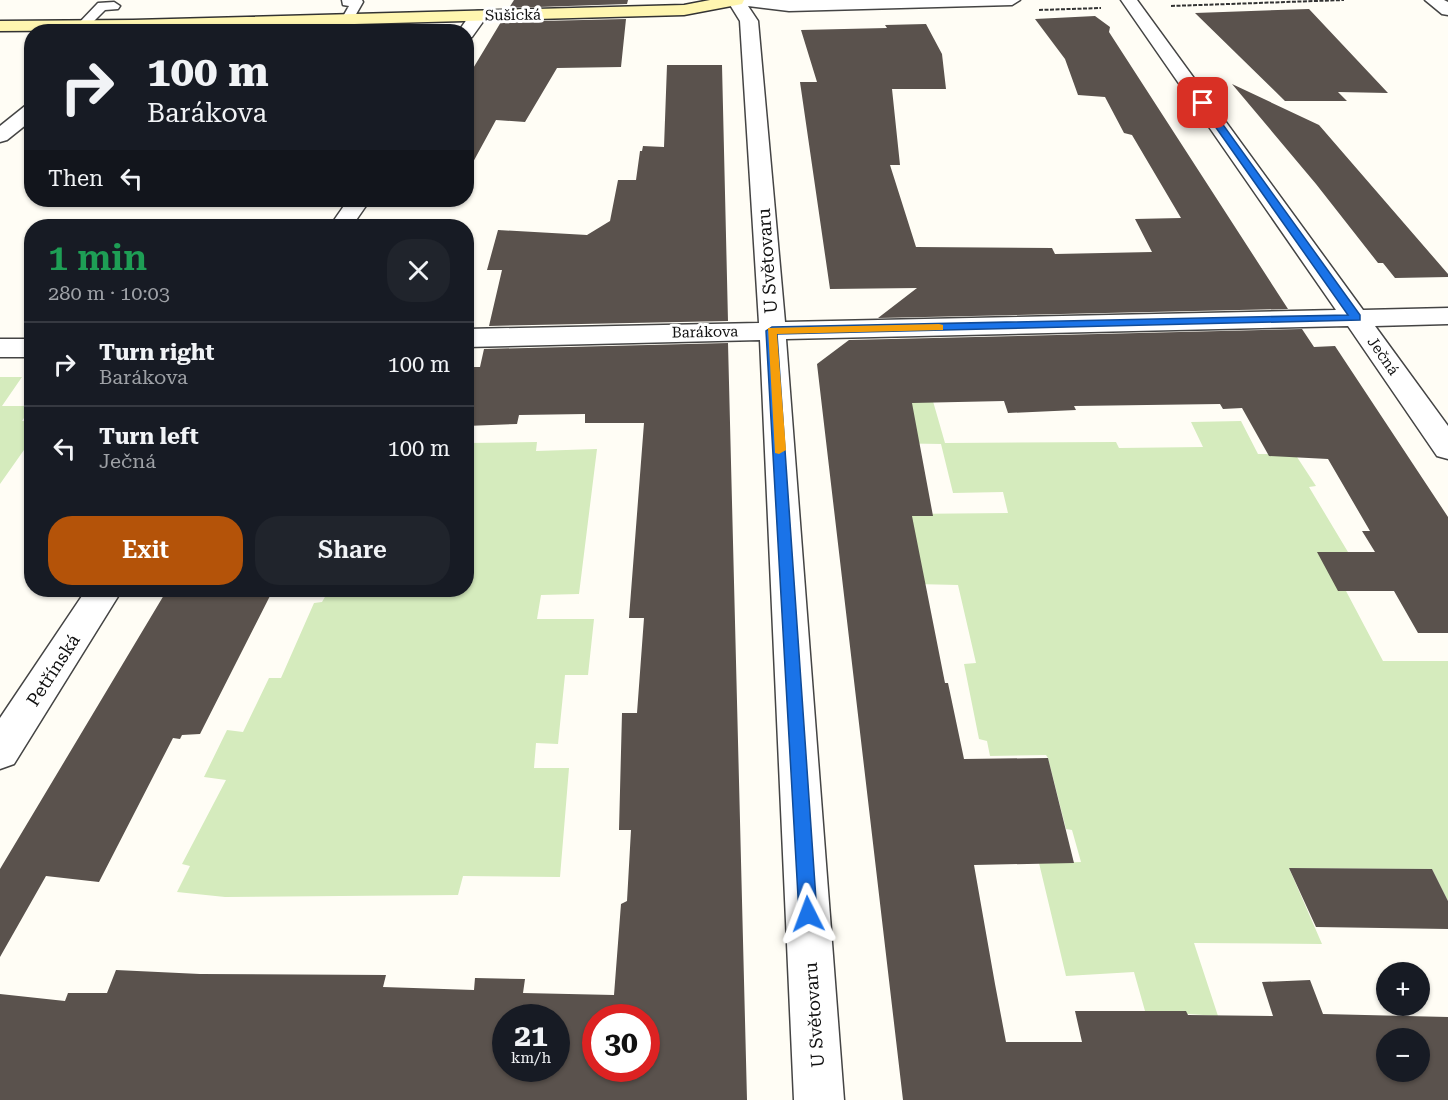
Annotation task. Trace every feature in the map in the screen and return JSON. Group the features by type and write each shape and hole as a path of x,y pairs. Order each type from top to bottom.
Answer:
{"street":[{"path":"736,0 789,6 1011,0"},
{"name":"Sušická","path":"238,24 684,10 736,0"},
{"name":"U Světovaru","path":"736,0 750,21 772,331 819,1100"},
{"path":"1433,0 1448,10"},
{"name":"Ječná","path":"1131,3 1448,448"},
{"path":"472,24 478,16"},
{"name":"Sušická","path":"0,26 24,26"},
{"path":"0,136 24,116"},
{"name":"Barákova","path":"474,339 1448,316"},
{"path":"0,348 24,348"},
{"name":"Petřínská","path":"0,751 100,597"}],"lane":[{"path":"347,2 357,2 347,20"},
{"path":"84,24 102,6 114,6"}],"path":[{"path":"1032,11 1131,3 1344,0"}],"green space":[{"path":"920,356 945,443 1116,442 1119,448 1203,447 1191,422 1241,421 1258,454 1295,454 1316,486 1309,487 1348,552 1318,552 1346,591 1383,661 1448,661 1448,901 1432,869 1289,868 1322,944 1194,943 1218,1016 1145,1011 1134,972 1066,976 1039,863 1081,862 1072,830 1066,829 1048,758 1046,755 990,756 987,741 979,739 964,664 976,663 958,585 915,584 902,514 1008,513 1003,492 953,493 941,444 880,443"},
{"path":"0,377 22,377 2,406 24,406 22,421 24,421 24,450 0,484"},
{"path":"537,442 536,451 597,449 579,594 541,595 537,619 594,619 588,675 565,675 558,744 536,743 534,768 569,768 560,877 463,876 458,895 225,897 177,892 190,866 182,864 226,780 204,777 227,730 243,732 269,678 281,678 314,603 322,602 325,597 474,597 474,443"}],"building":[{"path":"514,0 628,0 627,4 509,8"},
{"path":"1309,9 1388,93 1338,92 1347,101 1285,101 1195,13"},
{"path":"1095,16 1110,27 1109,32 1288,309 878,318 917,288 830,289 800,82 817,82 801,30 887,28 885,25 926,24 942,54 946,89 892,89 900,165 890,165 916,247 1052,248 1055,254 1152,252 1135,219 1181,218 1132,135 1124,133 1105,97 1078,95 1065,59 1035,19"},
{"path":"626,19 621,67 557,68 525,122 496,120 474,160 474,67 501,22"},
{"path":"667,65 722,65 728,321 489,326 502,270 487,270 498,230 587,235 610,221 618,180 636,180 640,151 643,146 664,147"},
{"path":"1232,84 1319,125 1448,274 1448,277 1395,278 1383,263 1378,263 1316,184"},
{"path":"1302,329 1314,347 1335,346 1448,517 1448,633 1418,633 1394,591 1338,591 1317,552 1375,552 1362,531 1370,531 1328,459 1269,456 1242,408 1223,409 1220,404 1074,406 1076,410 1008,413 1004,401 912,403 933,516 912,516 945,683 948,683 964,759 1048,758 1074,863 974,865 1006,1042 1082,1042 1075,1011 1186,1011 1188,1015 1273,1016 1262,982 1310,980 1323,1014 1448,1017 1448,1100 903,1100 817,364 849,340"},
{"path":"728,343 747,1100 0,1100 0,994 65,1001 68,993 107,993 116,970 200,974 386,975 383,987 474,990 475,978 525,979 523,993 614,995 621,904 627,901 631,830 619,830 622,713 637,713 644,618 629,618 644,423 585,423 585,414 519,415 517,424 474,426 474,367 480,367 484,349"},
{"path":"163,597 269,597 200,734 182,735 180,739 173,738 99,882 46,876 0,957 0,869"},
{"path":"1289,868 1432,869 1448,901 1448,929 1316,927"}],"slow traffic":[{"path":"779,450 772,331 939,327"}],"route":[{"path":"808,914 772,331 1356,318 1203,103"}]}
